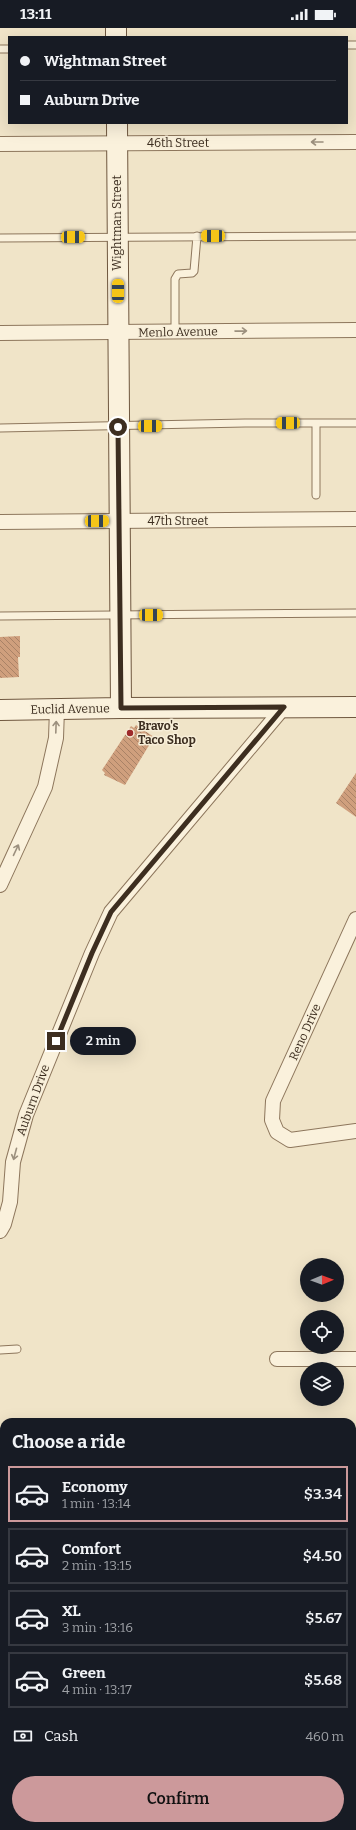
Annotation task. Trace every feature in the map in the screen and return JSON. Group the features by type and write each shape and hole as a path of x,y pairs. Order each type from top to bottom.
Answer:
{"main road":[{"name":"Wightman Street","path":"117,124 119,615 121,708"},
{"name":"Euclid Avenue","path":"0,710 356,707"}],"street":[{"name":"46th Street","path":"0,144 356,142"},
{"name":"Menlo Avenue","path":"0,333 356,330"},
{"name":"47th Street","path":"0,522 356,519"},
{"name":"Auburn Drive","path":"0,1231 4,1224 10,1202 13,1162 26,1115 92,953 111,912 284,707"},
{"path":"0,885 45,787 56,738 57,709"},
{"name":"Reno Drive","path":"356,919 273,1101 271,1113 277,1132 290,1140 356,1131"},
{"path":"277,1359 356,1359"}],"lane":[{"path":"0,238 117,236 356,236"},
{"path":"175,332 175,279 178,274 192,273 194,271 197,236"},
{"path":"0,428 118,427 246,423 356,423"},
{"path":"316,423 316,495"},
{"path":"0,616 356,614"},
{"path":"0,1350 17,1349"}],"building":[{"path":"20,636 20,657 18,657 19,677 0,678 0,637"},
{"path":"136,725 154,737 125,785 104,775 105,773 102,770 131,726 134,728"},
{"path":"356,773 356,817 336,803"}],"place":[{"name":"Bravo's Taco Shop","path":"130,733"}],"route":[{"path":"56,1041 92,953 111,912 284,707 121,708 118,427"}]}
